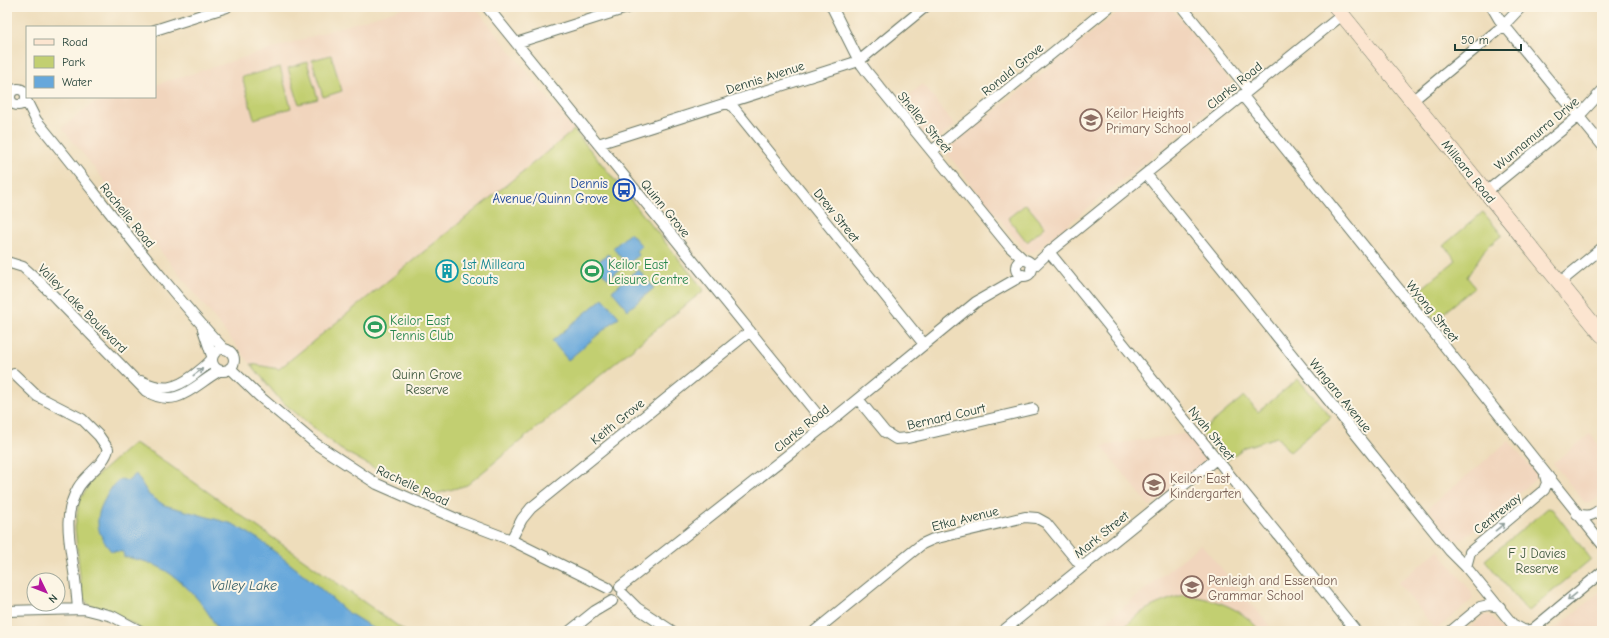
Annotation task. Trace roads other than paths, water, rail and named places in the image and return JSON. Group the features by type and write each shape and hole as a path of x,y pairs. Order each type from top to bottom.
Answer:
{"main road":[{"name":"Milleara Road","path":"1339,11 1602,335"}],"street":[{"path":"156,30 227,7"},
{"name":"Quinn Grove","path":"487,7 826,425"},
{"path":"516,43 630,7"},
{"name":"Shelley Street","path":"832,7 859,61 1009,246 1023,266"},
{"name":"Dennis Avenue","path":"598,144 859,61 925,7"},
{"name":"Ronald Grove","path":"932,151 1109,7"},
{"name":"Wyong Street","path":"1182,7 1245,93 1602,544"},
{"path":"1492,7 1504,25 1602,145"},
{"path":"1412,101 1504,25 1521,7"},
{"name":"Clarks Road","path":"570,631 594,610 826,425 976,302 997,289 1023,266 1049,252 1146,174 1245,93 1339,11"},
{"name":"Wunnamurra Drive","path":"1486,192 1579,116 1602,91"},
{"name":"Rachelle Road","path":"16,98 36,120 201,325 223,348"},
{"name":"Drew Street","path":"729,102 924,344"},
{"name":"Wingara Avenue","path":"1146,174 1446,543 1450,551 1466,567 1516,628"},
{"path":"1559,283 1602,248"},
{"name":"Nyah Street","path":"1049,252 1356,631"},
{"name":"Valley Lake Boulevard","path":"7,262 23,267 40,282 137,380 146,391 156,397 172,399 219,370"},
{"name":"Rachelle Road","path":"201,325 211,358"},
{"name":"Keith Grove","path":"511,540 522,519 531,508 750,331"},
{"path":"223,348 229,350 233,355 234,362 230,368 224,371 213,366 211,358 216,350 223,348"},
{"name":"Valley Lake Boulevard","path":"137,380 154,387 165,388 177,385 184,382 211,358"},
{"name":"Rachelle Road","path":"230,368 259,396 316,444 377,484 459,520 511,540 615,594 672,631"},
{"path":"14,374 37,396 82,418 99,436 108,449 106,456 78,487 73,498 68,524 78,609"},
{"path":"177,385 179,396"},
{"name":"Bernard Court","path":"858,399 884,432 896,439 908,438 1033,409"},
{"name":"Mark Street","path":"1003,631 1216,459"},
{"name":"Centreway","path":"1541,494 1547,483 1547,479 1542,470"},
{"name":"Centreway","path":"1466,567 1470,552 1541,494 1550,490 1561,493"},
{"path":"1577,514 1587,516 1599,510"},
{"path":"1591,532 1591,522 1599,510"},
{"name":"Etka Avenue","path":"815,631 922,544 933,539 1025,517 1037,518 1046,523 1082,567"},
{"name":"Centreway","path":"1446,543 1455,550 1470,552"},
{"path":"1516,628 1525,631 1530,630 1602,572"},
{"path":"1480,607 1483,599 1483,588"},
{"path":"1450,631 1480,607 1489,605 1500,607"},
{"path":"7,611 84,609 112,616 140,631"}],"water":[{"path":"630,233 642,246 636,251 639,255 627,265 613,248"},
{"path":"608,254 621,269 608,279 595,264"},
{"path":"638,269 654,288 628,310 612,291"},
{"path":"603,298 619,317 568,360 552,341"},
{"name":"Valley Lake","path":"136,474 149,495 164,505 233,524 260,540 313,582 347,612 378,631 218,631 207,612 193,594 176,578 153,564 124,557 123,552 111,551 102,539 98,526 101,507 118,481 121,479 128,481"}],"place":[{"name":"Keilor Heights Primary School","path":"1091,120"},
{"name":"Dennis Avenue/Quinn Grove","path":"624,190"},
{"name":"1st Milleara Scouts","path":"447,271"},
{"name":"Keilor East Leisure Centre","path":"592,271"},
{"name":"Keilor East Tennis Club","path":"375,327"},
{"name":"Keilor East Kindergarten","path":"1154,485"},
{"name":"Penleigh and Essendon Grammar School","path":"1192,587"}],"park label":[{"name":"Quinn Grove Reserve","path":"427,382"},
{"name":"F J Davies Reserve","path":"1537,560"}]}
